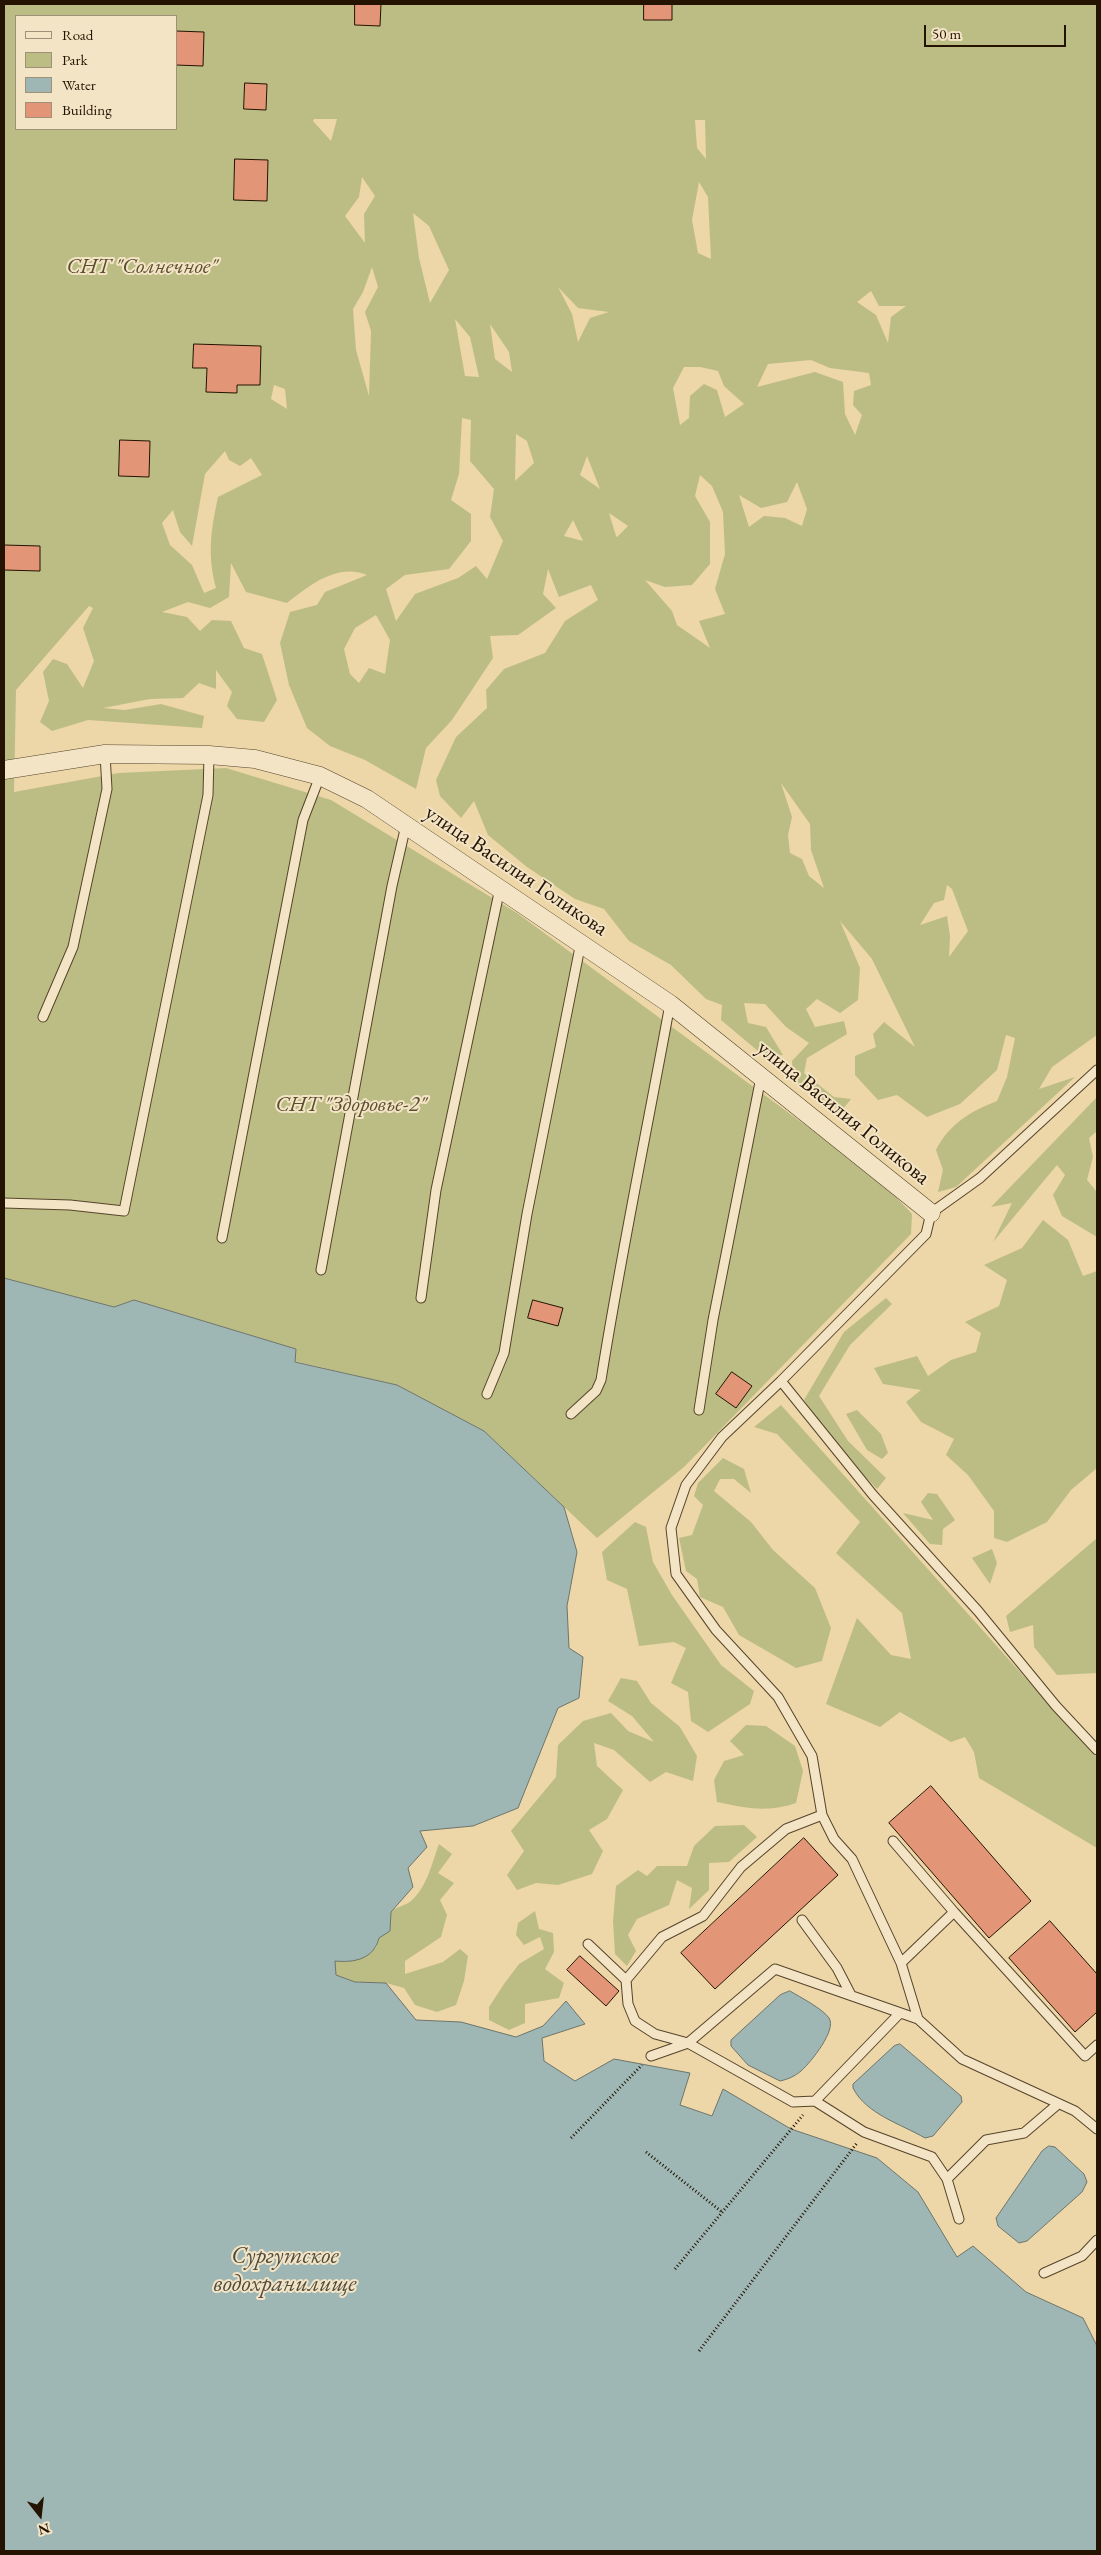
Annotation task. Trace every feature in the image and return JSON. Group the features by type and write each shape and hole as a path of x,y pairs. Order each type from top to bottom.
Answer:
{"street":[{"name":"улица Василия Голикова","path":"4,770 105,754 209,755 255,759 320,776 367,799 406,824 670,1004 931,1214"}],"lane":[{"path":"43,1017 74,947 107,789 105,754"},
{"path":"4,1203 70,1205 124,1211 208,794 209,755"},
{"path":"222,1238 303,820 320,776"},
{"path":"321,1270 392,886 406,824"},
{"path":"421,1298 436,1190 500,888"},
{"path":"487,1394 504,1353 527,1214 581,942"},
{"path":"571,1414 596,1390 601,1380 618,1268 637,1184 670,1004"},
{"path":"918,2019 901,1963 852,1859 834,1839 822,1815 812,1756 778,1697 716,1630 676,1574 671,1528 686,1485 722,1437 781,1381 926,1234 931,1214 980,1178 1097,1070"},
{"path":"699,1410 713,1320 761,1076"},
{"path":"781,1381 873,1495 978,1611 1056,1706 1097,1750"},
{"path":"626,1980 662,1937 703,1916 741,1867 786,1829 822,1815"},
{"path":"893,1841 954,1912 1085,2056 1097,2045"},
{"path":"901,1963 954,1912"},
{"path":"802,1920 838,1968 851,1995"},
{"path":"588,1944 626,1980 628,2004 635,2021 655,2034 688,2043 793,2102 815,2101 864,2132 932,2158 947,2179 959,2219"},
{"path":"651,2056 688,2043 774,1968 918,2019 962,2060 1075,2111 1097,2129"},
{"path":"815,2101 900,2013"},
{"path":"947,2179 986,2140 1024,2133 1058,2104"},
{"path":"1044,2273 1082,2256 1097,2240"}],"path":[{"path":"571,2138 651,2056"},
{"path":"675,2269 815,2101"},
{"path":"699,2352 864,2132"},
{"path":"646,2152 722,2212"}],"green space":[{"path":"4,4 1097,4 1097,1035 1052,1067 1039,1089 1075,1077 956,1187 938,1192 943,1170 936,1150 954,1126 978,1109 997,1101 1007,1077 1015,1038 1006,1035 997,1070 960,1104 927,1117 897,1095 878,1100 855,1075 855,1056 876,1047 873,1034 884,1022 915,1047 872,959 840,921 860,968 858,1000 840,1013 817,999 806,1009 815,1027 844,1021 847,1034 807,1058 804,1073 834,1097 851,1099 843,1109 821,1104 793,1079 792,1061 809,1043 786,1027 765,1004 744,1003 748,1023 766,1027 783,1055 764,1056 721,1020 722,1005 706,999 671,965 629,941 604,909 575,899 527,867 488,835 474,801 461,818 440,796 436,780 456,737 487,708 486,690 504,669 545,653 565,621 598,600 591,585 559,597 548,569 543,594 556,608 518,635 490,636 493,658 452,720 426,748 416,789 365,760 330,746 307,728 289,685 280,643 290,612 317,605 325,592 367,575 356,572 335,574 305,589 287,603 246,592 231,563 229,597 210,608 188,602 162,612 187,617 200,631 212,620 231,621 244,648 262,654 277,700 264,722 237,719 227,706 232,692 216,670 216,689 199,683 183,698 150,699 103,708 125,710 161,704 204,716 202,728 88,720 52,731 40,722 49,701 43,672 53,659 67,664 83,688 94,661 83,628 93,608 89,606 16,690 14,792 119,773 226,768 331,800 517,913 880,1180 912,1214 911,1234 684,1467 597,1538 484,1431 397,1385 294,1361 296,1349 134,1300 114,1307 4,1278","holes":["314,119 337,119 331,141 313,121","695,120 705,120 706,159 697,148","362,177 375,196 364,214 365,243 345,216 359,197","699,182 708,197 711,259 698,253 692,220","413,213 429,226 449,270 430,303 419,258","372,267 378,287 365,312 371,331 369,396 356,350 353,309 363,292","558,287 578,308 609,312 590,318 578,342 572,314","871,291 879,306 906,306 891,317 888,343 876,315 857,302","455,319 470,337 479,377 465,376","490,324 509,352 512,372 495,359","811,360 830,368 869,373 871,385 854,391 853,405 862,415 855,435 845,414 843,382 815,372 757,387 768,364","684,367 700,367 718,371 724,386 744,404 725,417 717,390 704,384 690,396 689,418 680,425 673,388","274,385 285,389 287,409 271,399","462,418 471,420 470,461 494,489 490,517 503,541 487,579 476,566 458,578 415,594 396,621 386,589 405,575 449,569 471,541 471,514 451,500 459,474","516,434 527,441 534,463 515,481","225,451 229,460 240,466 251,458 262,475 218,497 211,542 213,576 216,588 204,593 192,565 170,545 162,523 173,510 180,532 192,546 205,474","587,456 600,489 580,475","700,475 712,486 723,512 725,554 715,589 725,614 699,621 710,648 677,625 672,611 645,580 665,587 692,585 710,564 710,522 695,496","797,482 807,509 802,526 785,518 764,516 749,527 739,495 761,508 787,502","609,513 628,526 617,537","573,520 583,541 564,536","376,615 390,640 385,674 369,668 359,683 350,674 344,649 355,628","781,783 810,824 811,850 824,888 809,876 802,859 790,853 788,835 792,817","947,885 952,889 968,931 949,957 950,936 947,916 920,925 934,903 944,900"]},
{"path":"1097,1097 1097,1131 1089,1138 1093,1157 1087,1180 1097,1192 1097,1237 1062,1216 1053,1195 1065,1175 1057,1165 993,1242 1012,1203 991,1207"},
{"path":"1043,1220 1068,1240 1083,1276 1097,1271 1097,1468 1071,1490 1047,1522 1007,1542 994,1538 994,1511 968,1475 946,1455 954,1439 921,1422 906,1402 921,1390 883,1384 874,1368 917,1356 928,1376 951,1360 976,1352 981,1333 965,1322 999,1306 1007,1280 984,1265 1022,1248"},
{"path":"886,1298 892,1304 850,1345 819,1396 848,1441 886,1478 877,1489 838,1449 804,1400 844,1332"},
{"path":"781,1405 1097,1758 1097,1848 979,1778 974,1752 965,1737 951,1742 900,1712 880,1727 826,1704 857,1618 891,1655 911,1659 902,1613 836,1553 860,1522 777,1434 754,1427"},
{"path":"857,1410 881,1434 888,1453 882,1459 867,1450 846,1414"},
{"path":"723,1458 744,1469 751,1493 734,1479 720,1479 714,1491 751,1522 773,1550 815,1588 831,1628 822,1661 796,1668 739,1635 723,1607 700,1597 697,1579 686,1571 679,1538 692,1535 703,1505 694,1496 698,1483"},
{"path":"928,1493 937,1494 955,1520 943,1529 942,1545 930,1544 903,1513 933,1520 921,1502"},
{"path":"635,1522 646,1527 653,1562 672,1595 721,1665 754,1691 750,1704 708,1732 691,1721 688,1692 671,1683 686,1648 674,1642 639,1646 627,1589 607,1580 602,1552"},
{"path":"1097,1538 1097,1673 1057,1675 1034,1647 1033,1625 1010,1632 1006,1616"},
{"path":"992,1549 997,1563 990,1584 972,1558"},
{"path":"621,1678 637,1681 651,1703 680,1727 697,1756 693,1781 666,1772 650,1782 614,1750 594,1743 597,1766 623,1790 607,1819 589,1830 603,1851 592,1874 558,1885 536,1883 517,1890 507,1875 524,1851 511,1831 556,1777 558,1745 583,1721 611,1713 628,1731 654,1742 632,1716 608,1701"},
{"path":"746,1725 766,1726 795,1746 803,1771 796,1803 766,1809 747,1808 717,1802 714,1780 724,1761 744,1755 730,1741"},
{"path":"744,1825 757,1837 729,1862 709,1863 709,1890 689,1909 692,1888 677,1880 669,1905 637,1919 628,1935 636,1951 627,1966 615,1954 613,1921 616,1886 638,1870 647,1876 657,1866 687,1866 694,1846 715,1826"},
{"path":"439,1844 452,1854 438,1873 454,1883 440,1900 447,1915 441,1937 405,1961 405,1974 443,1962 460,1949 468,1956 464,1981 456,2005 437,2012 415,2005 404,1988 386,1983 355,1982 335,1975 334,1960 348,1962 376,1948 379,1938 390,1931 391,1912 411,1901 421,1889"},
{"path":"535,1911 539,1929 553,1933 554,1952 545,1969 564,1983 559,1998 525,2004 525,2023 509,2030 489,2020 489,2007 519,1964 544,1949 540,1937 524,1945 516,1935 518,1923"}],"water":[{"name":"Сургутское водохранилище","path":"4,1278 114,1307 134,1300 296,1349 295,1362 397,1385 484,1431 564,1507 577,1552 567,1606 569,1648 583,1657 579,1698 558,1708 518,1808 473,1826 420,1831 427,1847 408,1868 413,1887 391,1912 390,1931 379,1938 373,1951 368,1955 356,1960 335,1961 336,1975 355,1982 386,1983 416,2020 461,2022 516,2037 543,2026 566,2001 585,2024 542,2038 544,2061 575,2081 614,2059 690,2073 680,2105 712,2116 723,2089 791,2129 877,2158 918,2192 957,2257 973,2246 1026,2292 1083,2318 1097,2346 1097,2551 4,2551"},
{"path":"790,1991 822,2011 831,2023 822,2046 811,2061 801,2071 780,2081 748,2065 731,2046 731,2040 780,1995"},
{"path":"900,2044 961,2096 962,2102 933,2136 925,2138 875,2112 866,2105 853,2088 853,2084 894,2046"},
{"path":"1049,2146 1055,2147 1084,2174 1087,2182 1082,2192 1027,2241 1019,2243 998,2226 996,2218 1042,2151"}],"building":[{"path":"355,4 381,4 380,26 355,25"},
{"path":"644,4 672,4 672,20 644,20"},
{"path":"178,31 204,32 203,66 178,65"},
{"path":"245,83 267,84 266,110 244,109"},
{"path":"235,159 268,160 267,201 234,200"},
{"path":"194,344 261,346 260,385 237,385 237,393 206,392 207,368 193,368"},
{"path":"120,440 150,441 149,477 119,476"},
{"path":"4,545 40,546 40,571 4,570"},
{"path":"533,1300 563,1308 558,1326 528,1318"},
{"path":"732,1372 752,1386 736,1408 716,1394"},
{"path":"931,1786 1031,1901 989,1938 889,1823"},
{"path":"804,1838 838,1875 715,1989 681,1953"},
{"path":"1050,1921 1097,1974 1097,2012 1075,2032 1009,1958"},
{"path":"580,1956 619,1991 606,2006 567,1970"}],"park label":[{"name":"СНТ \"Солнечное\"","path":"142,267"},
{"name":"СНТ \"Здоровье-2\"","path":"351,1105"}]}
